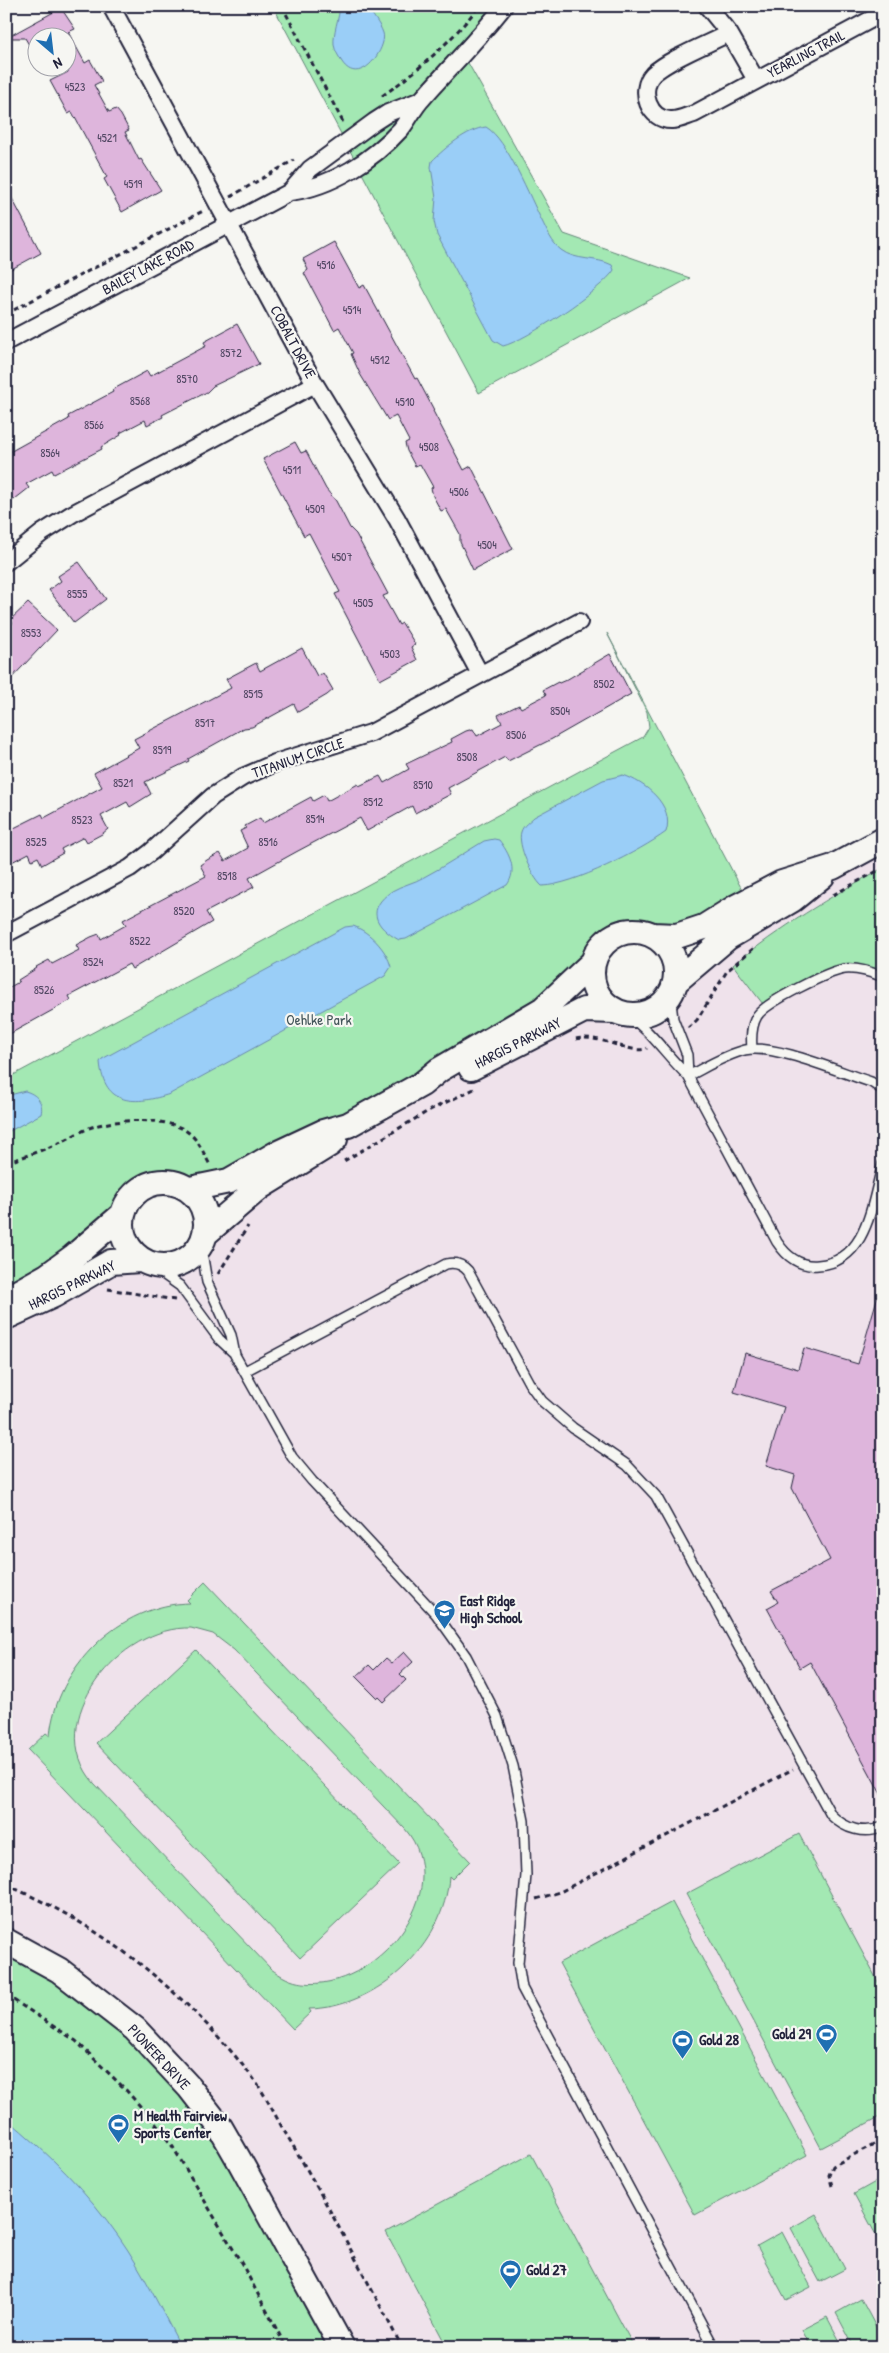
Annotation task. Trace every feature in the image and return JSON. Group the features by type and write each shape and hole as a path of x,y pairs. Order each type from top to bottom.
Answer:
{"street":[{"name":"COBALT DRIVE","path":"111,6 315,384 397,519 480,674"},
{"name":"BAILEY LAKE ROAD","path":"6,342 290,192 319,186 368,157 401,128 421,100 484,32 504,6"},
{"name":"YEARLING TRAIL","path":"707,6 728,33 756,80"},
{"name":"YEARLING TRAIL","path":"728,33 654,73 646,88 648,102 652,110 664,119 684,118 883,13"},
{"name":"BAILEY LAKE ROAD","path":"290,192 310,169 388,112 421,100"},
{"path":"6,562 42,533 72,514 315,384"},
{"name":"TITANIUM CIRCLE","path":"6,934 130,868 151,852 213,796 243,777 274,763 371,733 580,622"},
{"path":"833,867 782,883 736,907 704,927 677,936 640,931 628,931 615,935 605,942 597,952 592,963 591,978 595,991 603,1003 622,1013 643,1014 653,1011 661,1005 673,988 727,938 792,900 833,867 883,840"},
{"path":"652,934 664,943 672,954 676,968 673,988"},
{"name":"HARGIS PARKWAY","path":"190,1190 229,1181 299,1143 323,1132 348,1125 422,1084 439,1070 542,1009 592,963"},
{"name":"HARGIS PARKWAY","path":"422,1084 446,1080 584,1010 622,1013"},
{"name":"HARGIS PARKWAY","path":"204,1239 260,1187 330,1144 348,1125"},
{"path":"163,1181 177,1183 190,1190 198,1198 204,1209 207,1220 204,1239 193,1256 180,1264 166,1267 145,1262 131,1251 124,1240 121,1228 122,1215 128,1202 137,1191 149,1184 163,1181"},
{"name":"HARGIS PARKWAY","path":"6,1299 47,1276 73,1257 122,1215"},
{"name":"HARGIS PARKWAY","path":"11,1327 54,1295 111,1262 145,1262"},
{"name":"PIONEER DRIVE","path":"6,1941 59,1970 135,2029 189,2087 220,2128 239,2160 342,2347"}],"lane":[{"path":"752,1049 753,1025 759,1013 769,1005 833,972 846,969 858,970 883,977"},
{"path":"673,988 673,1019 687,1055 688,1076"},
{"path":"622,1013 653,1036 688,1076 777,1242 787,1255 798,1262 815,1266 828,1264 838,1261 852,1251 864,1230 883,1164"},
{"path":"688,1076 727,1057 752,1049 785,1054 871,1082 883,1090"},
{"path":"204,1239 206,1282 230,1335 235,1354 281,1438 300,1467 436,1614 470,1663 497,1716 513,1766 524,1821 526,1875 522,1899 518,1962 522,1988 714,2347"},
{"path":"145,1262 180,1286 219,1339 235,1354"},
{"path":"245,1371 446,1264 455,1263 462,1266 468,1271 529,1383 542,1401 567,1424 627,1465 656,1496 826,1809 840,1823 858,1830 873,1830 883,1827"}],"path":[{"path":"282,6 344,124"},
{"path":"376,101 425,64 448,43 479,6"},
{"path":"337,129 349,120"},
{"path":"6,314 218,203 302,155"},
{"path":"829,897 883,868"},
{"path":"686,1029 698,1020 727,971 762,942"},
{"path":"568,1042 590,1037 627,1048 643,1050"},
{"path":"341,1163 430,1110 478,1086"},
{"path":"6,1163 101,1125 156,1121 174,1125 191,1134 214,1173"},
{"path":"213,1278 225,1266 252,1221"},
{"path":"101,1292 110,1288 168,1300 177,1299 183,1305"},
{"path":"6,1340 11,1327"},
{"path":"522,1899 542,1898 560,1892 802,1764"},
{"path":"6,1884 68,1915 113,1943 159,1979 192,2011 250,2074 300,2157 402,2347"},
{"path":"6,1995 76,2041 126,2090 155,2123 173,2147 226,2237 286,2347"},
{"path":"832,2186 829,2175 832,2166 883,2139"}],"shaded area":[{"name":"East Ridge High School","path":"883,840 883,2347 342,2347 6,1941 6,1317 86,1276 180,1264 193,1256 201,1246 206,1233 422,1084 445,1080 555,1023 643,1014 653,1011 670,994 675,982"}],"green space":[{"path":"273,6 499,6 463,54 564,234 690,278 479,393"},
{"name":"Oehlke Park","path":"607,633 746,897 702,922 657,927 630,923 611,930 599,939 562,983 433,1068 244,1167 191,1179 165,1175 145,1179 132,1188 113,1211 6,1293 6,1079 643,737 649,727 647,712"},
{"path":"883,868 883,977 845,969 766,1008 733,965 806,913"},
{"path":"205,1582 470,1861 452,1879 449,1876 445,1901 435,1926 421,1948 403,1968 382,1985 359,1998 334,2006 309,2009 311,2012 293,2029 28,1750 46,1733 50,1736 55,1711 65,1686 78,1664 96,1644 117,1627 139,1614 164,1606 190,1603 187,1600","holes":["191,1628 213,1634 234,1650 405,1829 419,1854 422,1881 415,1908 401,1933 381,1955 356,1972 330,1982 303,1983 286,1978 271,1969 94,1783 80,1758 77,1732 83,1706 96,1681 115,1659 139,1642 165,1631"]},
{"path":"196,1650 399,1864 300,1958 96,1743"},
{"name":"Gold 29","path":"799,1834 883,1991 883,2115 821,2148 686,1894"},
{"name":"Gold 28","path":"672,1902 807,2155 695,2215 559,1963"},
{"name":"M Health Fairview Sports Center","path":"6,1941 189,2087 342,2347 6,2347"},
{"name":"Gold 27","path":"531,2154 634,2347 447,2347 386,2232"},
{"path":"879,2180 883,2187 883,2248 854,2194"},
{"path":"816,2214 845,2269 820,2282 791,2228"},
{"path":"782,2232 811,2287 786,2300 757,2246"},
{"path":"861,2299 883,2340 883,2347 854,2347 836,2313"},
{"path":"827,2317 843,2347 811,2347 802,2330"}],"water":[{"path":"340,6 367,6 383,33 381,47 377,55 371,63 357,71 349,69 342,62 335,47 334,35"},
{"path":"486,127 494,134 510,156 548,233 558,247 573,256 612,265 614,270 607,279 563,313 528,335 503,346 493,340 437,235 434,221 436,198 431,167 432,161 464,135"},
{"path":"623,775 640,783 656,796 666,813 668,822 666,832 655,840 606,866 571,880 542,886 530,868 523,852 520,838 523,827 534,817 603,780"},
{"path":"499,840 511,862 512,873 507,885 406,939 399,940 390,935 379,923 376,911 379,904 392,891 432,873 484,841"},
{"path":"353,926 365,932 377,942 386,954 391,967 385,976 170,1094 134,1101 115,1095 108,1088 103,1077 100,1062 102,1059 345,927"},
{"path":"25,1091 33,1094 38,1099 42,1110 41,1114 6,1133 6,1096"},
{"path":"6,2118 67,2174 107,2220 136,2263 181,2347 6,2347"}],"building":[{"path":"61,8 74,28 28,28 28,43 25,38 6,38"},
{"path":"78,50 85,63 90,60 102,81 94,85 109,112 116,109 121,115 129,130 125,132 139,160 141,159 161,190 122,212 104,179 107,177 72,112 68,114 50,81 56,78 78,78"},
{"path":"6,187 41,253 6,272"},
{"path":"334,242 359,288 364,285 415,379 417,378 464,470 471,466 513,549 473,570 460,542 460,534 446,509 441,511 433,496 431,488 433,487 420,464 415,466 407,451 405,443 409,441 396,416 388,420 360,374 351,354 353,353 339,327 334,330 304,273 308,270 303,259"},
{"path":"237,324 259,364 213,386 207,392 162,415 163,417 147,425 145,420 120,433 121,435 101,447 102,449 54,474 52,470 26,484 29,488 6,506 6,454 69,419 68,416 147,371 150,376 206,346 204,342"},
{"path":"295,442 301,453 306,451 326,489 336,501 350,528 356,534 388,594 383,596 399,625 402,623 415,644 411,647 417,660 380,680 335,594 340,592 309,533 304,536 263,459"},
{"path":"79,562 106,599 74,623 49,590 61,581 58,576"},
{"path":"28,603 57,630 6,684 6,630 13,623 10,620"},
{"path":"302,648 317,676 323,673 333,690 327,695 298,712 294,704 252,727 244,728 188,759 189,761 145,782 151,794 130,807 127,802 101,816 108,829 87,842 84,837 61,849 63,853 42,865 38,857 32,860 29,853 6,865 6,832 42,814 44,818 102,787 94,773 139,748 134,739 231,688 226,679 256,663 260,671"},
{"path":"610,654 631,694 552,739 508,761 505,757 448,788 451,794 415,813 412,806 367,831 360,818 296,852 249,878 254,887 206,912 212,922 132,969 129,964 69,996 71,1000 6,1036 6,989 19,982 18,980 36,967 49,960 52,964 79,950 76,945 91,937 99,934 101,939 126,925 123,920 206,876 200,865 207,860 220,853 225,861 248,848 240,831 246,828 245,826 260,818 263,823 311,797 313,801 324,795 327,801 358,784 359,786 380,776 384,783 409,769 406,764 452,742 451,739 466,731 473,729 477,736 502,723 498,715 519,705 521,708 546,695 543,690 566,680"},
{"path":"879,1292 883,1293 883,1798 810,1662 800,1668 767,1608 778,1602 771,1591 830,1560 792,1488 795,1475 766,1466 784,1407 734,1392 745,1353 798,1369 804,1348 858,1364"},
{"path":"404,1652 413,1662 400,1674 406,1680 383,1702 356,1677 369,1665 374,1670 386,1658 392,1663"}],"place":[{"name":"East Ridge High School","path":"444,1629"},
{"name":"Gold 29","path":"827,2053"},
{"name":"Gold 28","path":"683,2059"},
{"name":"M Health Fairview Sports Center","path":"118,2144"},
{"name":"Gold 27","path":"510,2289"}]}
